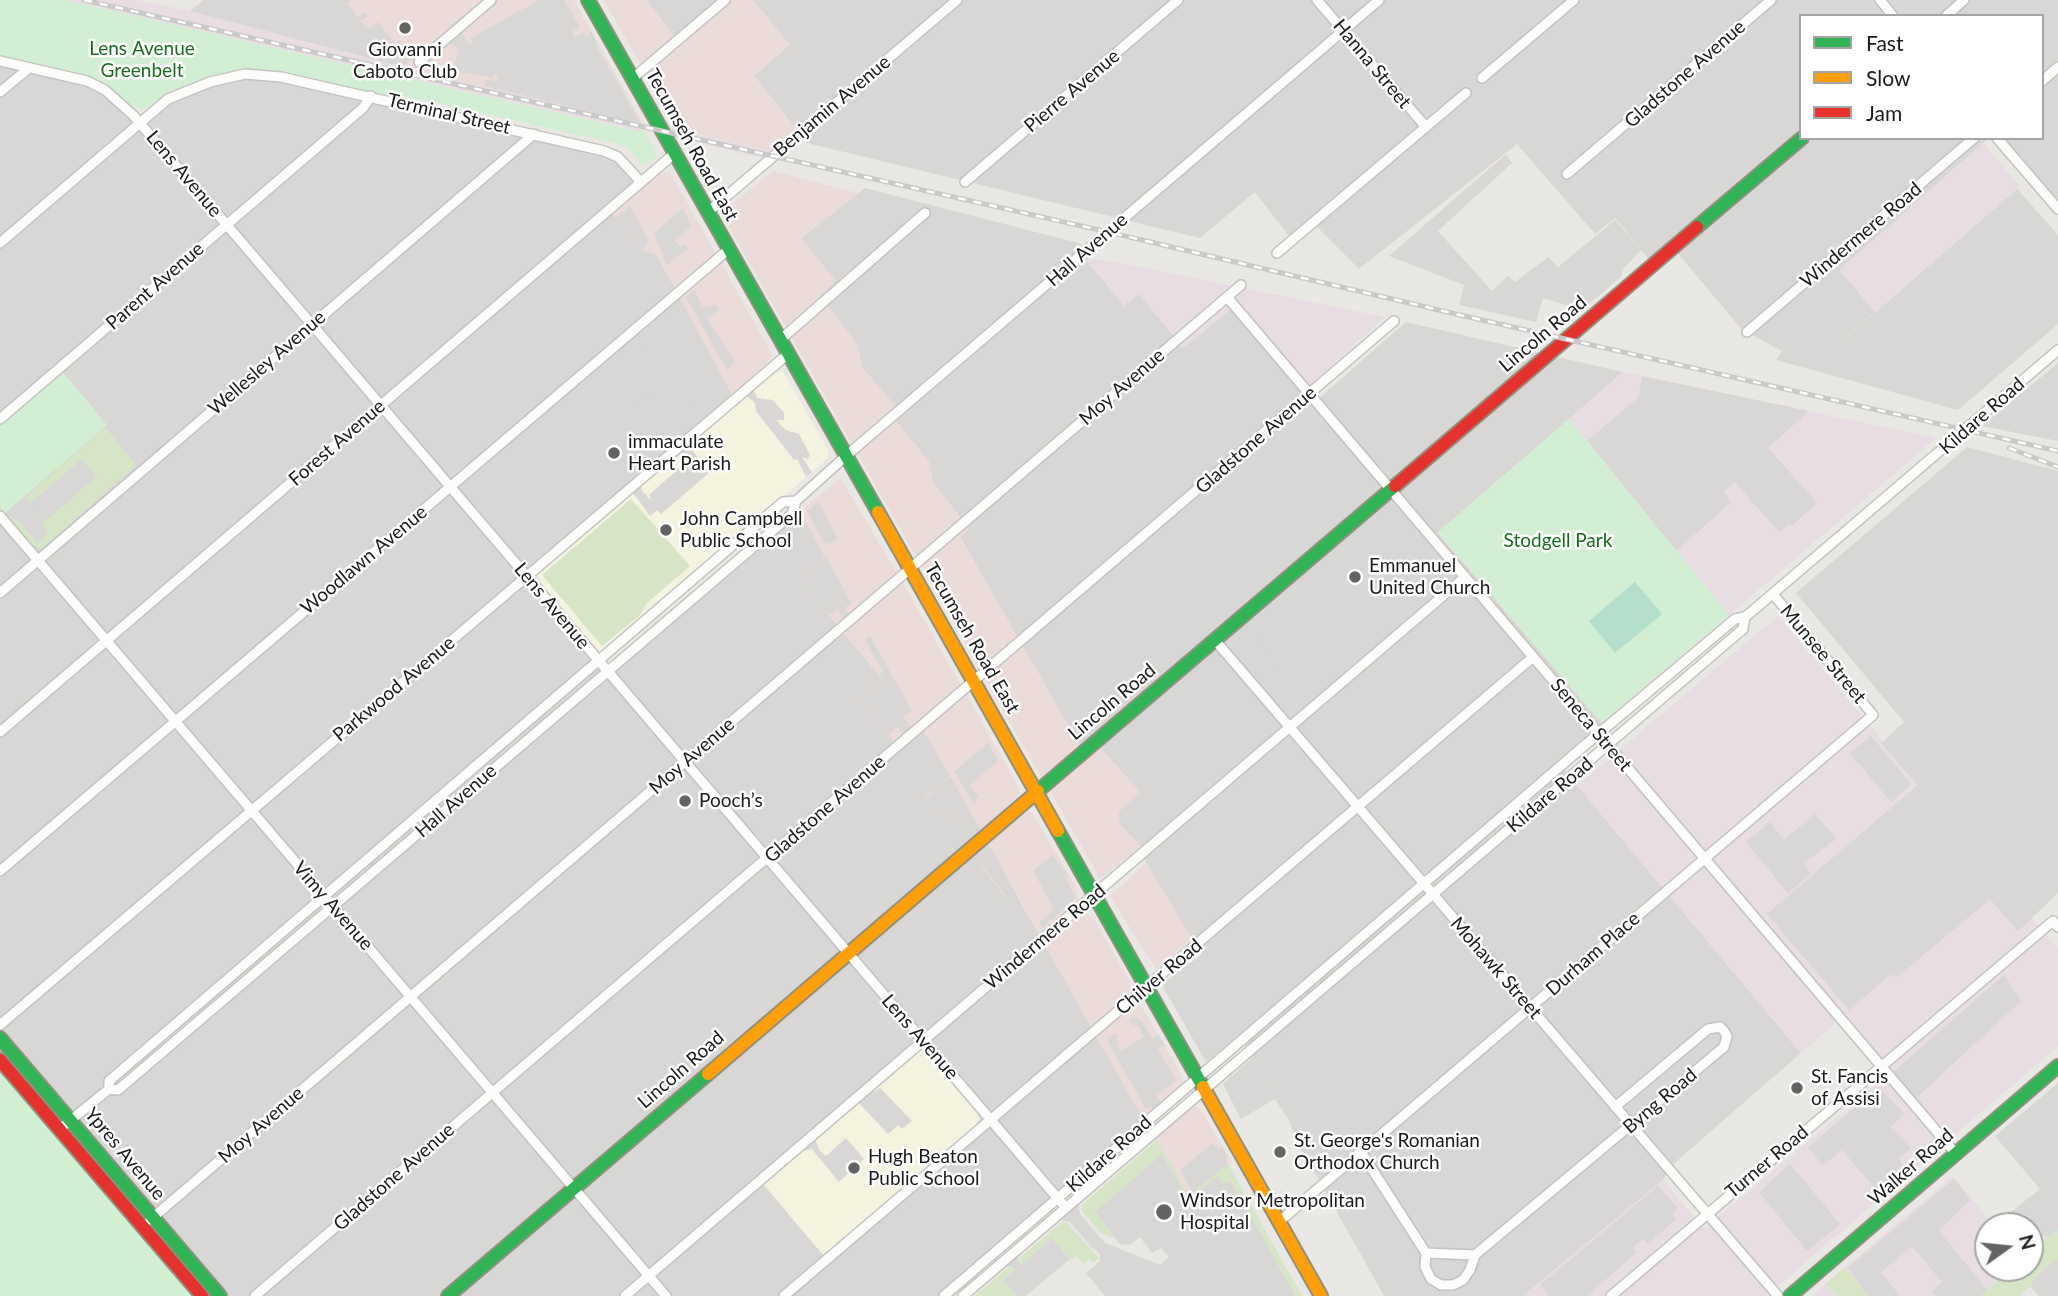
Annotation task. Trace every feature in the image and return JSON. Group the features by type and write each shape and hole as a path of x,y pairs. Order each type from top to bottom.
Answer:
{"main road":[{"name":"Tecumseh Road East","path":"588,0 1321,1296"},
{"name":"Lincoln Road","path":"448,1296 1800,140"},
{"name":"Ypres Avenue","path":"0,1038 220,1296"},
{"name":"Ypres Avenue","path":"0,1060 202,1296"},
{"name":"Walker Road","path":"1790,1296 2058,1066"}],"street":[{"path":"419,62 491,0"},
{"path":"632,79 725,0"},
{"name":"Benjamin Avenue","path":"708,212 957,0"},
{"name":"Pierre Avenue","path":"965,182 1178,0"},
{"name":"Hanna Street","path":"1318,0 1426,127"},
{"name":"Hall Avenue","path":"60,1129 109,1089 118,1090 792,514 796,501 846,456 1379,0"},
{"path":"1482,78 1574,0"},
{"name":"Gladstone Avenue","path":"1567,174 1772,0"},
{"path":"1880,0 1891,14"},
{"path":"1948,14 1964,0"},
{"name":"Lens Avenue","path":"0,61 87,81 120,102 140,123 1066,1208"},
{"path":"2044,79 2058,67"},
{"path":"0,92 29,68"},
{"name":"Terminal Street","path":"0,243 168,99 210,82 245,74 274,75 604,151 618,158 641,182"},
{"path":"1277,253 1466,93"},
{"name":"Parent Avenue","path":"0,419 363,108 371,96"},
{"name":"Wellesley Avenue","path":"0,593 534,134"},
{"name":"Windermere Road","path":"1747,332 1972,140"},
{"path":"1999,140 2058,209"},
{"name":"Forest Avenue","path":"0,732 675,153"},
{"path":"780,340 925,214"},
{"name":"Woodlawn Avenue","path":"0,871 729,249"},
{"name":"Moy Avenue","path":"142,1227 1241,285"},
{"name":"Seneca Street","path":"1227,297 1956,1154"},
{"name":"Gladstone Avenue","path":"255,1296 1394,321"},
{"name":"Kildare Road","path":"963,1296 1066,1208 1338,957 1735,619 1745,617 1773,594 2058,350"},
{"name":"Parkwood Avenue","path":"0,1025 788,354"},
{"name":"Hall Avenue","path":"109,1089 109,1081 783,502 796,501"},
{"name":"Vimy Avenue","path":"0,516 666,1296"},
{"name":"Windermere Road","path":"625,1296 1465,577"},
{"name":"Munsee Street","path":"1773,594 1873,715"},
{"name":"Kildare Road","path":"943,1296 1057,1198 1348,968 1743,629 1745,617"},
{"name":"Mohawk Street","path":"1214,639 1777,1296"},
{"name":"Chilver Road","path":"784,1296 1533,657"},
{"name":"Durham Place","path":"1280,1222 1873,715"},
{"name":"Turner Road","path":"1611,1296 1881,1066 2056,924"},
{"path":"1338,957 1348,968"},
{"name":"Byng Road","path":"1362,1152 1426,1253 1425,1267 1431,1279 1441,1285 1453,1285 1463,1280 1471,1270 1475,1255 1724,1047 1727,1036 1724,1031 1720,1027 1707,1029 1615,1107"},
{"path":"1426,1253 1475,1255"}],"shaded area":[{"path":"66,0 136,0 190,11 390,64 769,152 762,158"},
{"path":"204,0 574,0 644,125 390,64 190,11"},
{"path":"204,0 350,0 347,3 358,17 364,12 368,16 360,21 368,29 378,22 396,44 400,41 415,55 403,67 190,11"},
{"path":"539,0 564,0 580,27 572,32 574,37 584,32 587,37 591,31 597,42 595,44 641,124 484,86 486,80 498,81 496,73 492,78 453,70 459,48 448,44 462,32 467,42 473,45 471,38"},
{"path":"604,0 646,0 674,36 718,0 753,0 790,45 754,76 796,130 769,152 677,129"},
{"path":"646,0 718,0 674,36"},
{"path":"753,0 2058,0 2058,202 2007,140 2044,140 2044,14 1799,14 1799,140 1987,140 1840,270 1875,312 1831,351 1782,351 1742,330 1671,245 1651,262 1615,218 1595,234 1517,144 1359,269 1309,219 1289,236 1255,192 1200,238 807,143 754,76 789,44"},
{"path":"0,65 88,87 109,98 139,129 171,104 195,92 226,82 270,79 608,156 619,162 641,189 613,214 645,251 658,257 732,394 519,576 605,677 800,511 826,557 800,580 883,680 860,699 915,737 924,731 950,776 924,799 946,807 972,839 986,843 991,848 977,861 1006,898 1015,892 1143,1118 938,1296 195,1296 0,1066"},
{"path":"1983,143 2020,186 1875,312 1840,269"},
{"path":"1506,154 1512,163 1438,231 1492,291 1508,276 1515,282 1548,257 1558,267 1615,220 1641,250 1622,270 1622,276 1582,310 1543,298 1536,322 1459,305 1464,285 1389,256"},
{"path":"773,171 858,193 801,238 836,281 820,296 857,344 862,367 895,407 889,412 929,462 933,482 969,529 960,538 1080,746 1041,777 721,213"},
{"path":"662,172 668,172 673,177 773,356 732,394 658,257 645,251 612,213"},
{"path":"865,188 1086,245 1079,252 1124,305 1139,293 1183,348 1236,304 1317,400 1406,322 1623,372 1438,533 1602,723 1557,761 1801,1053 1671,1166 1663,1180 1523,1296 1384,1296 1303,1155 1288,1119 1239,1034 1258,1019 1218,942 1201,955 1146,863 1141,847 1120,825 1118,812 1140,792 1100,748 1080,746 960,537 969,529 933,482 929,462 889,412 895,406 862,367 857,344 819,295 801,238"},
{"path":"2017,189 2058,235 2058,324 1958,410 1776,360 1782,351 1831,351"},
{"path":"630,206 649,242 643,248 616,218"},
{"path":"683,208 691,227 674,240 680,247 684,244 688,248 667,265 654,233"},
{"path":"1085,258 1385,317 1307,388 1237,305 1183,348 1139,294 1124,306"},
{"path":"695,290 702,307 708,308 715,304 719,309 707,319 735,362 727,370 686,297"},
{"path":"629,340 632,347 638,343 699,413 694,418 698,423 691,429 688,424 682,429 653,394 632,410 624,407 598,377 629,351 623,346"},
{"path":"2058,363 2058,441 1982,426"},
{"name":"John Campbell Public School","path":"772,372 783,372 828,450 828,458 609,646 601,651 593,647 542,584 538,575 543,567"},
{"path":"1623,372 1936,438 1729,615 1569,419"},
{"path":"1642,376 1809,411 1768,448 1817,503 1791,526 1789,524 1779,532 1735,482 1723,492 1731,502 1676,551 1587,441 1639,397"},
{"path":"753,388 757,398 773,400 784,413 784,420 777,420 781,426 799,434 810,455 808,459 802,457 812,472 806,477 797,459 794,460 756,411 755,403 746,395"},
{"path":"688,444 709,473 661,514 657,510 650,516 634,494 630,493 641,484 642,491 652,501 649,495 685,463 691,468 677,453"},
{"path":"1967,447 2058,471 2058,893 2018,931 1990,899 1896,978 1891,974 1849,1010 1767,914 1918,785 1881,743 1904,722 1796,593"},
{"path":"840,478 1017,784 1020,794 1016,801 972,839 947,808 938,815 924,800 950,776 924,731 900,749 859,699 883,679 800,580 825,557 800,511"},
{"path":"26,497 46,521 49,533 37,542 18,521 9,518 5,513"},
{"path":"818,502 838,539 826,545 807,511"},
{"path":"826,557 852,604 844,608 853,613 842,623 838,609 829,615 800,580"},
{"path":"1778,616 2058,949 2058,1046 1766,1296 1523,1296 1663,1180 1704,1229 1892,1071 1846,1014 1801,1053 1577,786"},
{"path":"1250,629 1278,665 1259,681 1230,647"},
{"path":"870,636 912,711 903,717 911,727 901,736 897,727 888,734 859,699 883,680 879,675 883,671 865,640"},
{"path":"1871,736 1911,784 1891,802 1850,753"},
{"path":"988,743 998,761 970,785 979,797 973,803 954,771"},
{"path":"1100,748 1140,792 1118,812 1120,825 1141,847 1100,879 1051,792"},
{"path":"950,776 981,831 972,839 947,808 938,815 924,800"},
{"path":"1028,810 1033,814 1076,887 1078,898 1039,934 1016,892 1007,898 977,860 991,849 986,843 1022,811"},
{"path":"1815,814 1836,839 1804,863 1811,874 1788,893 1746,842 1770,822 1784,840"},
{"path":"991,848 1015,892 1007,898 977,860"},
{"path":"1053,855 1063,871 1065,870 1075,897 1071,907 1066,911 1064,909 1042,928 1040,922 1054,909 1033,871"},
{"path":"1146,863 1192,938 1156,969 1110,896"},
{"path":"1086,912 1094,919 1132,990 1091,1027 1044,943 1078,915"},
{"path":"1218,942 1258,1019 1206,1062 1163,987 1166,981"},
{"path":"2004,975 2021,1001 1915,1099 1892,1073"},
{"path":"1136,1004 1142,1007 1179,1070 1183,1082 1143,1118 1095,1035 1127,1007"},
{"path":"1134,1017 1141,1020 1153,1040 1158,1034 1166,1046 1158,1047 1159,1052 1176,1080 1156,1096 1162,1103 1153,1110 1151,1106 1146,1109 1107,1040 1115,1033 1120,1051 1144,1037 1139,1026 1129,1021"},
{"name":"Hugh Beaton Public School","path":"925,1050 975,1108 980,1119 974,1128 824,1256 763,1184 917,1051"},
{"path":"1252,1058 1275,1099 1241,1119 1223,1084"},
{"path":"2058,1083 2058,1234 2050,1240 2044,1236 2044,1212 2011,1212 2040,1189 1995,1136"},
{"path":"1878,1087 1905,1114 1890,1127 1911,1148 1899,1159 1906,1170 1879,1193 1842,1150 1823,1165 1808,1148"},
{"path":"880,1088 912,1121 902,1129 898,1125 888,1134 858,1102 871,1091"},
{"path":"1195,1106 1202,1111 1232,1163 1189,1200 1154,1139 1186,1110"},
{"path":"815,1138 819,1150 826,1156 846,1138 864,1159 839,1182 812,1149 799,1152"},
{"path":"1213,1143 1219,1150 1222,1147 1228,1157 1225,1159 1228,1164 1193,1193 1180,1170"},
{"name":"Windsor Metropolitan Hospital","path":"1162,1154 1189,1200 1217,1176 1230,1179 1296,1296 1105,1296 1086,1273 1100,1261 1100,1254 1070,1222 1060,1220 1078,1204 1080,1214 1105,1243 1160,1265 1169,1257 1161,1248 1152,1253 1140,1237 1130,1245 1120,1244 1094,1212"},
{"path":"1790,1164 1840,1224 1807,1251 1759,1192"},
{"path":"1953,1176 1983,1212 1974,1212 1974,1282 2030,1282 2030,1286 2019,1296 1811,1296"},
{"path":"1954,1179 1970,1200 1939,1231 1974,1274 1974,1282 1981,1282 1988,1291 1982,1296 1936,1296 1932,1291 1942,1282 1912,1246 1881,1272 1900,1296 1868,1296 1848,1268"},
{"path":"1658,1186 1678,1208 1672,1214 1676,1219 1648,1244 1643,1239 1633,1247 1636,1253 1587,1296 1549,1296 1540,1285"},
{"path":"1052,1238 1070,1259 1026,1296 1017,1296 1003,1280 1015,1270 1006,1265 1017,1256 1021,1264"},
{"path":"2058,1258 2058,1296 2039,1296 2030,1286 2032,1282 2044,1282 2044,1270"}],"green space":[{"name":"Lens Avenue Greenbelt","path":"0,0 66,0 633,130 644,130 656,157 648,164 642,164 627,147 610,142 391,93 390,96 271,70 253,69 215,75 171,91 143,110 126,102 100,83 63,70 0,56"},
{"path":"62,371 107,425 5,513 0,508 0,425"},
{"name":"Stodgell Park","path":"1569,419 1729,615 1602,723 1438,532"},
{"path":"105,427 136,465 44,547 33,545 9,518 18,521 37,542 48,533 42,524 97,476 82,459 31,503 26,497"},
{"path":"631,499 690,566 647,603 639,616 602,646 542,575"},
{"path":"1635,582 1662,614 1615,653 1589,621"},
{"path":"0,1066 195,1296 0,1296"},
{"path":"1157,1140 1189,1196 1228,1164 1302,1296 1296,1296 1231,1180 1223,1185 1217,1176 1189,1200 1162,1154 1095,1212 1116,1239 1101,1233 1082,1211 1082,1205"},
{"path":"1063,1222 1067,1223 1099,1258 1093,1263 1090,1259 1083,1264 1077,1256 1072,1260 1052,1238 1022,1264 1019,1258"},
{"path":"2058,1229 2058,1258 2044,1270 2044,1240"},
{"path":"1010,1266 1015,1269 1003,1280 1017,1296 975,1296"},
{"path":"1845,1268 1869,1296 1837,1296 1826,1283"},
{"path":"1996,1282 2032,1282 2019,1296 1980,1296"}],"railway":[{"path":"84,0 2058,451"},
{"path":"2009,448 2058,467"}],"traffic: fast":[{"path":"588,0 878,512"},
{"path":"1697,227 1800,140"},
{"path":"1038,791 1395,486"},
{"path":"1058,831 1203,1087"},
{"path":"0,1038 220,1296"},
{"path":"1790,1296 2058,1066"},
{"path":"448,1296 708,1074"}],"traffic: slow":[{"path":"878,512 1058,831"},
{"path":"708,1074 1038,791"},
{"path":"1203,1087 1321,1296"}],"traffic: jam":[{"path":"1395,486 1697,227"},
{"path":"0,1060 202,1296"}],"place":[{"name":"Giovanni Caboto Club","path":"405,28"},
{"name":"immaculate Heart Parish","path":"614,453"},
{"name":"John Campbell Public School","path":"666,530"},
{"name":"Emmanuel United Church","path":"1355,577"},
{"name":"Pooch’s","path":"685,801"},
{"name":"St. Fancis of Assisi","path":"1797,1088"},
{"name":"St. George's Romanian Orthodox Church","path":"1280,1152"},
{"name":"Hugh Beaton Public School","path":"854,1168"},
{"name":"Windsor Metropolitan Hospital","path":"1164,1212"}]}
